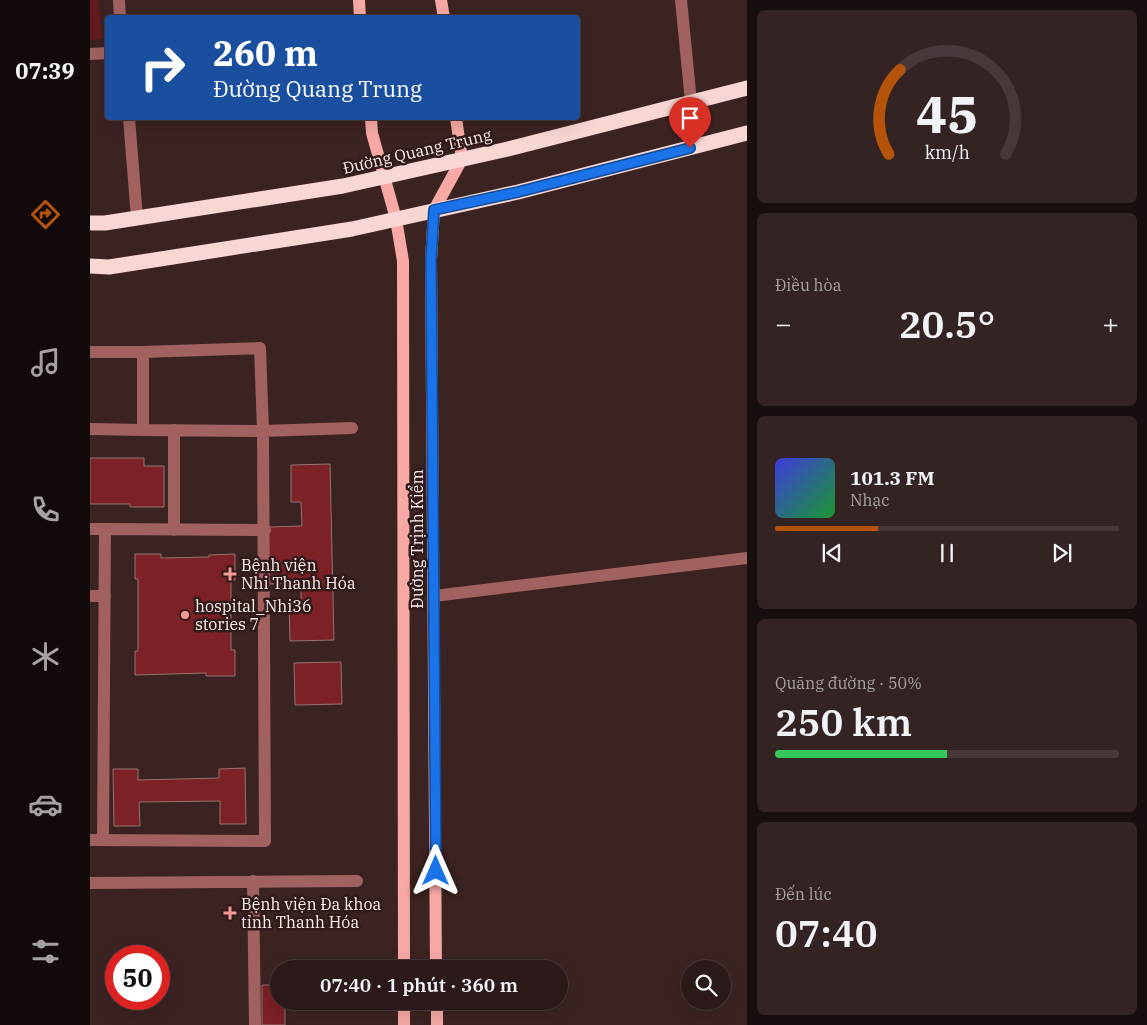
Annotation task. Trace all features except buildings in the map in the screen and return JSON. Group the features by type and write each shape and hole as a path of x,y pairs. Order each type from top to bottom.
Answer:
{"highway":[{"name":"Đường Quang Trung","path":"90,223 105,223 343,186 462,159 747,88"},
{"path":"90,266 109,267 352,229 518,192 747,133"}],"main road":[{"path":"359,0 360,15"},
{"path":"441,0 444,15"},
{"name":"Đường Trịnh Kiểm","path":"371,120 372,132 396,219 403,261 404,960"},
{"path":"456,120 462,159"},
{"name":"Đường Trịnh Kiểm","path":"436,960 431,270 434,210 462,159"},
{"path":"404,1010 404,1025"},
{"path":"437,1010 437,1025"}],"street":[{"path":"119,0 120,15"},
{"path":"681,0 691,102"},
{"path":"90,54 105,53"},
{"path":"129,120 137,218"},
{"path":"90,352 260,348 265,530 265,841 97,840 105,596 105,529"},
{"path":"142,430 143,352"},
{"path":"90,429 263,432 352,428"},
{"path":"174,430 174,530"},
{"path":"90,529 265,530"},
{"path":"434,596 747,558"},
{"path":"90,596 105,596"},
{"path":"254,881 255,1025"},
{"path":"90,883 357,881"}],"shaded area":[{"path":"90,0 98,0 102,39 90,40"}],"place":[{"name":"Bệnh viện Nhi Thanh Hóa","path":"230,574"},
{"name":"hospital_Nhi36 stories 7","path":"185,615"},
{"name":"Bệnh viện Đa khoa tỉnh Thanh Hóa","path":"230,913"}],"route":[{"path":"436,871 431,260 434,210 518,192 690,148"}]}
